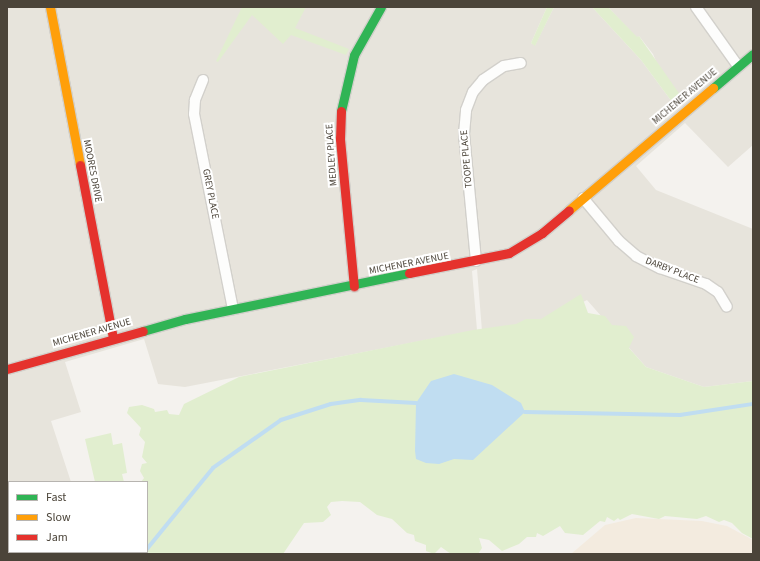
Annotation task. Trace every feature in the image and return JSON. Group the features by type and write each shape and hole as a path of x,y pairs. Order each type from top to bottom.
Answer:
{"street":[{"name":"MOORES DRIVE","path":"50,7 113,338"},
{"name":"MEDLEY PLACE","path":"354,286 340,139 341,105 354,55 364,32 381,7"},
{"path":"696,7 738,66"},
{"name":"MICHENER AVENUE","path":"7,369 113,338 233,309 499,256 526,244 583,198 753,54"},
{"name":"TOOPE PLACE","path":"476,261 464,134 466,110 473,92 483,80 504,66 521,63"},
{"name":"GREY PLACE","path":"203,80 195,100 194,114 233,309"},
{"name":"DARBY PLACE","path":"583,198 630,252 652,265 706,284 718,292 727,307"},
{"path":"7,495 7,511"}],"shaded area":[{"path":"7,7 547,7 531,43 535,45 554,7 592,7 641,60 675,106 653,54 639,36 637,38 608,7 753,7 753,145 728,167 685,123 636,166 656,190 753,229 753,381 704,387 646,367 587,300 550,319 482,331 477,269 472,271 477,330 185,387 158,384 144,339 65,362 81,412 51,421 71,481 8,481 7,548"},
{"path":"636,518 702,521 727,526 753,540 753,554 571,554 605,525"},
{"path":"12,553 93,553 93,554"}],"green space":[{"path":"242,7 306,7 295,28 349,49 346,55 291,35 283,44 252,15 218,62 216,61"},
{"path":"547,7 554,7 535,46 531,43"},
{"path":"592,7 608,7 637,37 639,36 683,99 675,106 641,60"},
{"path":"581,294 588,313 605,316 612,325 626,326 634,337 629,348 646,367 704,387 753,381 753,539 742,533 732,523 724,520 719,522 706,516 697,519 665,516 659,519 632,514 620,520 618,518 614,521 607,517 605,522 600,521 583,535 565,533 560,526 543,536 537,533 536,537 527,537 519,544 502,551 489,540 479,538 482,548 478,554 451,554 441,547 434,554 426,551 426,545 415,541 414,535 407,533 392,519 377,515 360,502 342,501 331,502 327,507 331,515 323,522 304,523 283,554 115,554 148,553 148,481 142,481 144,478 140,471 142,464 147,463 142,457 145,442 139,435 141,428 127,413 129,407 142,405 154,409 155,412 167,410 169,414 179,415 184,404 239,377 473,330 516,324 526,319 541,319"},
{"path":"111,433 113,445 122,443 127,473 122,474 124,481 95,481 85,439"}],"water":[{"path":"454,374 492,385 521,403 525,412 473,460 454,459 439,464 426,463 416,459 416,403 431,381"}],"waterway":[{"path":"148,548 213,468 281,420 331,404 361,400 416,403"},
{"path":"525,412 680,415 753,404"}],"traffic: fast":[{"path":"341,111 354,55 381,7"},
{"path":"713,88 753,54"},
{"path":"143,331 185,319 409,273"}],"traffic: slow":[{"path":"50,7 80,165"},
{"path":"569,210 713,88"}],"traffic: jam":[{"path":"341,111 340,139 354,286"},
{"path":"80,165 113,338"},
{"path":"409,273 509,253 542,233 569,210"},
{"path":"7,369 143,331"}]}
